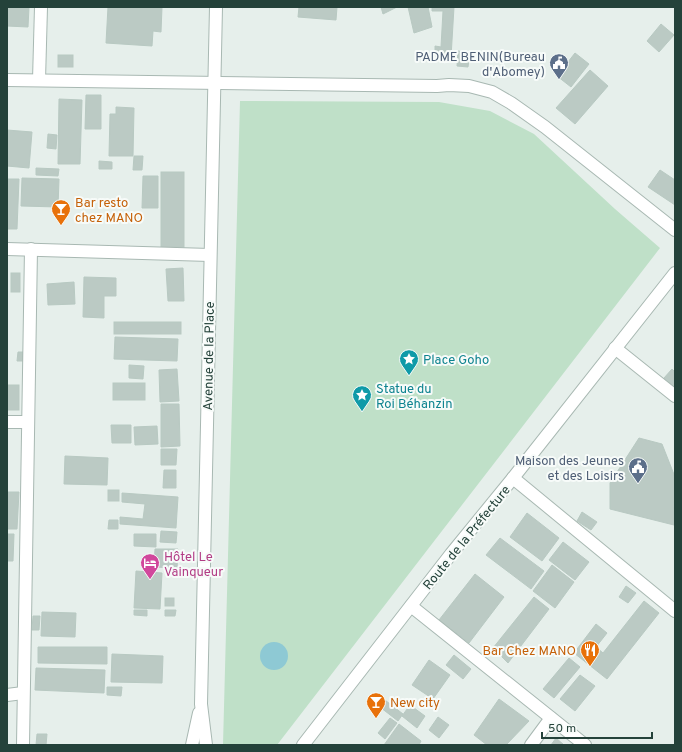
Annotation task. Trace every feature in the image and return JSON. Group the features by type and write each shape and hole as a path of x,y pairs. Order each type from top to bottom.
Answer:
{"street":[{"path":"39,80 41,7"},
{"name":"Avenue de la Place","path":"206,745 201,704 216,7"},
{"path":"7,80 437,86 458,85 492,92 525,112 675,230"},
{"path":"7,249 210,256"},
{"path":"23,745 31,250"},
{"name":"Route de la Préfecture","path":"303,745 451,554 514,478 675,273"},
{"path":"615,348 675,396"},
{"path":"7,422 28,422"},
{"path":"514,478 675,610"},
{"path":"411,606 585,745"},
{"path":"7,695 23,693"},
{"name":"Avenue de la Place","path":"192,745 201,704"},
{"path":"531,745 551,718"}],"green space":[{"path":"240,101 439,102 490,111 534,134 615,209 660,248 277,745 223,745"}],"water":[{"path":"274,642 284,646 288,656 284,666 274,670 264,666 260,656 264,646"}],"building":[{"path":"7,7 29,7 28,27 7,26"},
{"path":"108,7 162,7 161,32 153,31 152,46 106,43"},
{"path":"299,7 337,7 336,20 298,17"},
{"path":"381,7 397,7 383,14"},
{"path":"408,7 428,7 432,27 414,33"},
{"path":"432,7 454,7 451,57 435,56 435,46 441,47 443,11 432,11"},
{"path":"661,24 674,35 659,52 647,41"},
{"path":"458,51 470,53 468,67 457,66"},
{"path":"575,53 589,64 571,87 557,76"},
{"path":"58,55 73,55 73,67 58,67"},
{"path":"590,70 608,86 575,124 556,108"},
{"path":"86,95 101,95 101,129 85,129"},
{"path":"59,99 82,100 80,164 58,164"},
{"path":"116,107 134,108 133,156 109,156 110,114 116,114"},
{"path":"7,130 32,132 29,168 7,166"},
{"path":"48,134 57,135 56,149 47,148"},
{"path":"134,156 143,156 142,170 133,170"},
{"path":"99,161 112,162 112,169 99,169"},
{"path":"36,168 59,169 58,176 36,175"},
{"path":"660,170 675,180 675,205 648,187"},
{"path":"161,172 184,172 184,247 161,247"},
{"path":"143,176 158,176 158,208 142,208"},
{"path":"22,178 59,179 58,207 21,206"},
{"path":"7,179 19,179 17,229 7,229"},
{"path":"183,268 184,301 168,301 166,269"},
{"path":"11,273 20,273 20,292 11,292"},
{"path":"84,277 116,278 116,296 104,296 104,318 83,317"},
{"path":"74,282 75,304 48,305 47,284"},
{"path":"114,322 181,322 181,334 114,334"},
{"path":"115,337 178,339 177,361 114,359"},
{"path":"18,352 25,352 25,361 17,361"},
{"path":"129,365 144,366 143,379 129,378"},
{"path":"177,369 179,401 160,402 159,370"},
{"path":"672,369 675,372 675,387 664,378"},
{"path":"113,383 145,383 145,400 113,400"},
{"path":"7,385 19,385 19,410 7,410"},
{"path":"161,404 179,404 180,446 161,447"},
{"path":"111,425 131,425 131,443 112,443"},
{"path":"157,426 158,444 135,445 134,427"},
{"path":"639,438 662,444 675,477 674,525 610,509 610,483"},
{"path":"161,449 177,449 176,465 161,465"},
{"path":"65,456 108,458 107,485 64,484"},
{"path":"164,470 176,470 176,488 163,488"},
{"path":"108,490 119,490 119,501 108,501"},
{"path":"7,492 19,492 17,529 7,529"},
{"path":"122,493 178,497 176,528 120,524 120,517 143,519 145,504 122,502"},
{"path":"582,512 597,522 591,530 577,521"},
{"path":"527,513 559,538 542,561 510,537"},
{"path":"109,520 118,520 118,529 108,529"},
{"path":"161,531 177,532 176,543 160,542"},
{"path":"7,534 14,534 13,561 7,561"},
{"path":"134,534 156,534 156,547 134,546"},
{"path":"500,538 544,571 531,589 486,555"},
{"path":"563,542 589,562 575,580 549,560"},
{"path":"155,549 178,549 177,568 154,567"},
{"path":"552,565 574,582 555,608 533,591"},
{"path":"136,571 162,573 160,609 134,608"},
{"path":"475,574 504,597 469,643 439,620"},
{"path":"626,586 636,593 628,603 619,597"},
{"path":"534,597 549,609 508,663 493,648"},
{"path":"165,598 174,598 174,606 165,606"},
{"path":"644,601 659,613 607,679 574,653 596,624 607,633 596,647 603,653"},
{"path":"134,610 147,610 147,616 134,615"},
{"path":"165,610 176,610 175,616 165,616"},
{"path":"42,612 76,613 75,637 41,636"},
{"path":"33,616 40,616 39,630 32,630"},
{"path":"38,647 107,647 107,664 38,663"},
{"path":"112,654 163,656 162,683 111,682"},
{"path":"454,655 471,669 463,679 446,665"},
{"path":"569,658 580,667 554,698 543,689"},
{"path":"429,660 450,675 433,699 412,685"},
{"path":"36,668 105,670 104,693 35,690"},
{"path":"580,675 595,686 575,711 560,699"},
{"path":"107,687 122,687 121,696 107,695"},
{"path":"381,697 403,714 398,721 376,704"},
{"path":"499,699 529,721 506,745 487,745 474,735"},
{"path":"410,705 425,716 417,728 402,716"},
{"path":"438,717 449,725 439,738 429,730"},
{"path":"390,718 397,723 385,739 378,733"},
{"path":"399,724 421,741 419,745 384,745"},
{"path":"37,734 47,734 46,745 36,745"},
{"path":"556,738 564,745 551,745"}],"place":[{"name":"PADME BENIN(Bureau d'Abomey)","path":"559,80"},
{"name":"Bar resto chez MANO","path":"61,226"},
{"name":"Place Goho","path":"409,376"},
{"name":"Statue du Roi Béhanzin","path":"362,412"},
{"name":"Maison des Jeunes et des Loisirs","path":"638,484"},
{"name":"Hôtel Le Vainqueur","path":"150,580"},
{"name":"Bar Chez MANO","path":"590,667"},
{"name":"New city","path":"376,719"}]}
